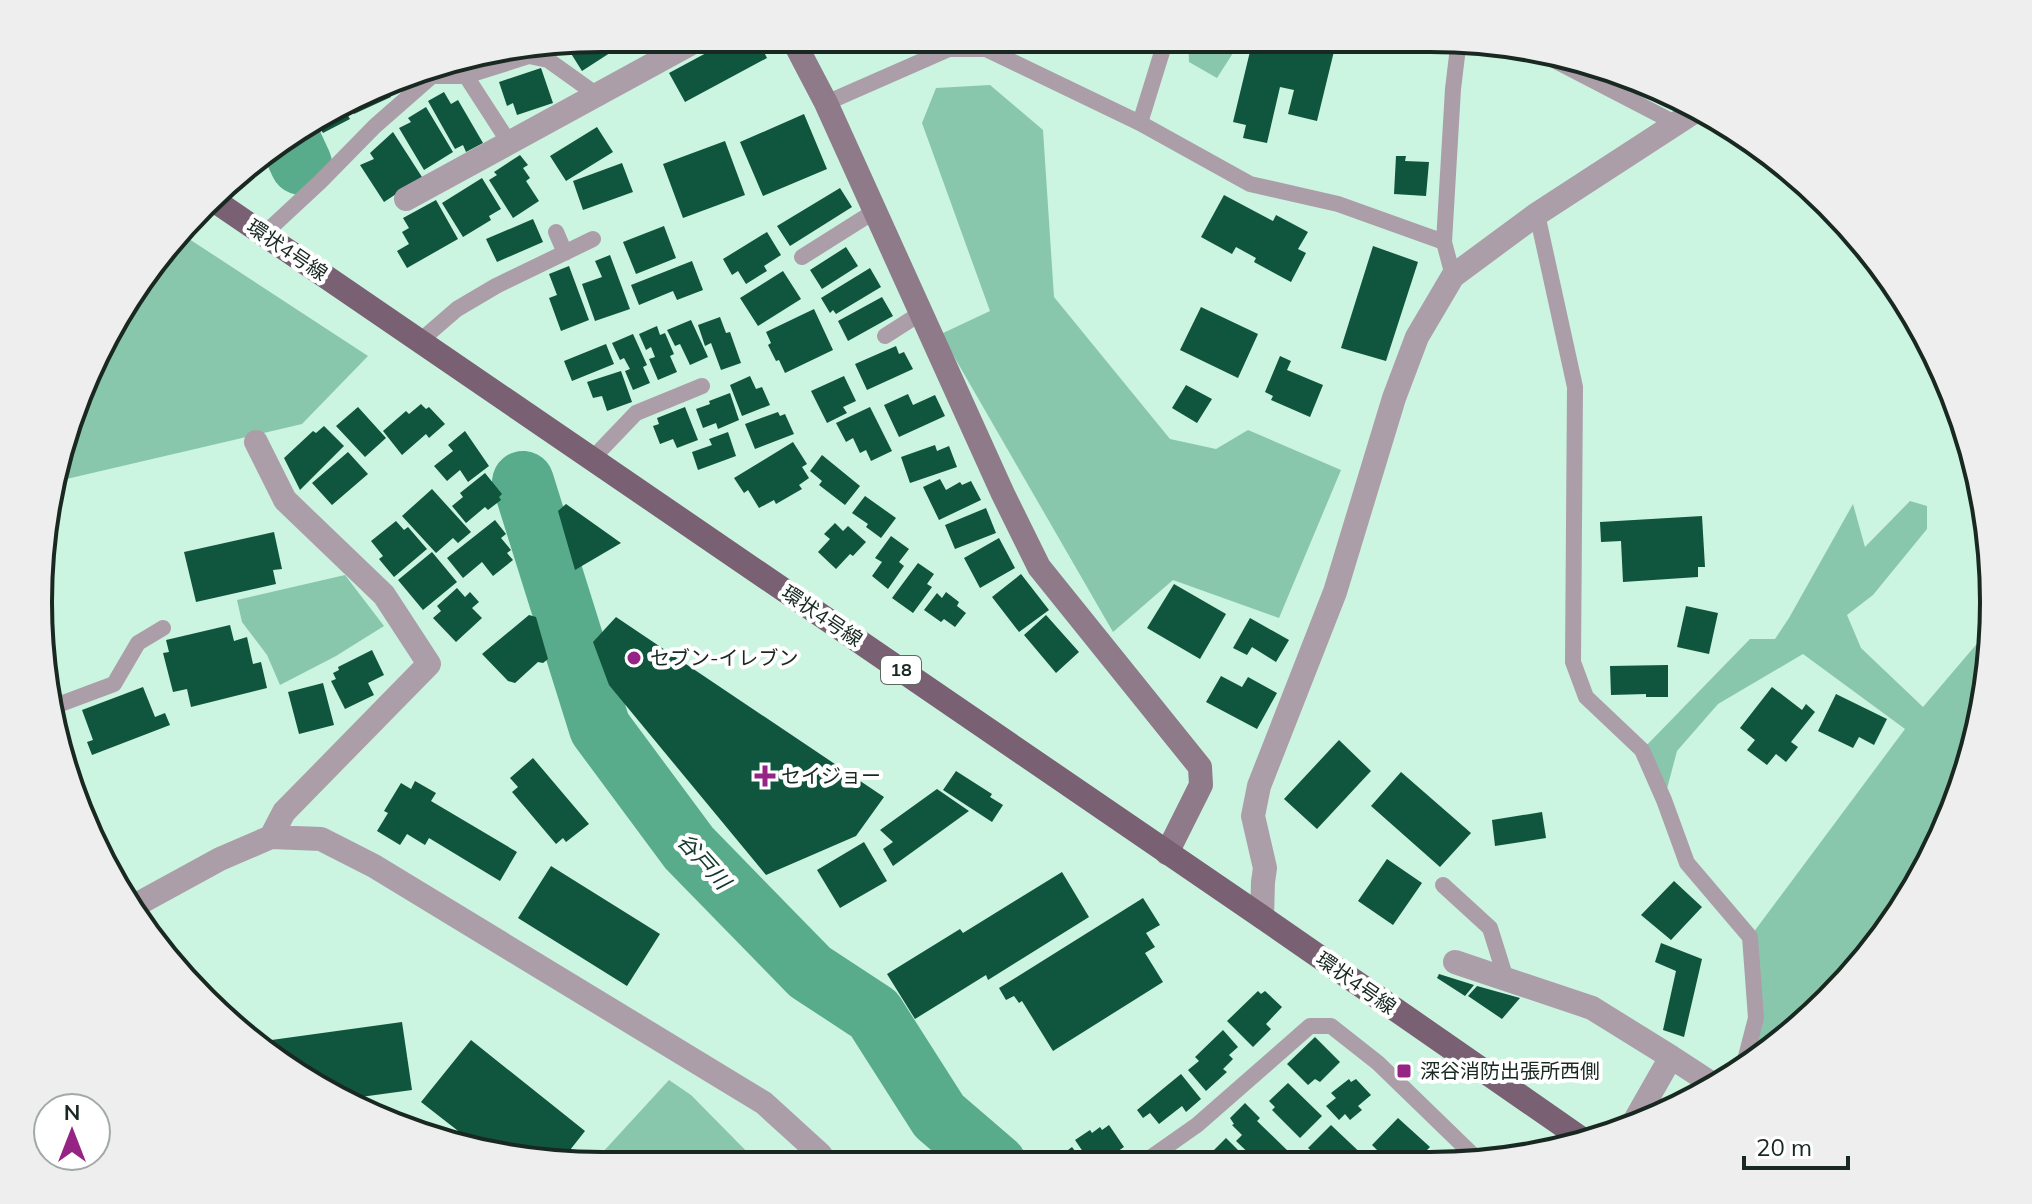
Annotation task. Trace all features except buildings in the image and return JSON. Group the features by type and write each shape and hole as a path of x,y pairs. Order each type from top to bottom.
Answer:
{"main road":[{"name":"環状4号線","path":"221,205 1573,1133"}],"street":[{"path":"406,199 675,52"},
{"path":"799,52 826,103 1039,567 1200,767 1201,785 1167,853"},
{"path":"1262,917 1265,868 1253,816 1259,786 1335,592 1398,386 1417,337 1453,276 1537,214 1687,117"},
{"path":"256,442 285,500 384,595 429,664 284,812 271,837"},
{"path":"141,902 220,859 271,837 321,839 374,866 764,1103 818,1152"},
{"path":"1455,962 1592,1008 1704,1079"},
{"path":"1641,1109 1671,1057"}],"lane":[{"path":"826,103 942,52"},
{"path":"992,52 1140,123 1250,184 1338,204 1444,242"},
{"path":"1140,123 1162,52"},
{"path":"1453,276 1444,242 1457,53"},
{"path":"532,57 548,60 597,95"},
{"path":"447,75 466,76 521,59"},
{"path":"466,76 510,144"},
{"path":"1599,79 1687,117"},
{"path":"264,234 320,182 413,86"},
{"path":"802,257 875,211"},
{"path":"1537,214 1575,387 1573,662 1586,697 1642,750 1687,863 1750,937 1756,1018 1748,1051"},
{"path":"556,232 565,253"},
{"path":"420,341 457,309 496,286 593,239"},
{"path":"885,336 921,313"},
{"path":"592,459 636,413 702,386"},
{"path":"62,703 114,684 138,643 163,628"},
{"path":"1443,885 1490,928 1506,979"},
{"path":"1159,1152 1197,1125 1310,1026 1331,1026 1378,1063 1468,1151"}],"green space":[{"path":"1189,52 1234,52 1217,78 1189,62"},
{"path":"990,85 1043,130 1054,297 1170,439 1216,449 1248,430 1341,470 1279,618 1173,580 1113,632 941,334 990,311 922,123 936,88"},
{"path":"188,239 368,356 302,424 67,479 81,425 109,359 145,296"},
{"path":"1910,501 1927,506 1927,529 1873,595 1847,615 1861,648 1923,707 1979,642 1961,744 1938,812 1887,908 1844,965 1819,991 1793,1016 1748,1051 1756,1018 1750,937 1905,729 1803,654 1718,704 1677,751 1664,800 1642,750 1750,639 1775,639 1853,504 1865,547"},
{"path":"345,575 384,626 336,656 280,685 267,655 242,622 237,600"},
{"path":"669,1080 691,1095 747,1152 603,1152"}],"waterway":[{"name":"谷戸川","path":"293,147 301,164"},
{"name":"谷戸川","path":"523,482 600,728 689,848 810,972 874,1014 939,1116 981,1152"}],"place":[{"name":"セブン-イレブン","path":"634,658"},
{"name":"セイジョー","path":"765,776"},
{"name":"深谷消防出張所西側","path":"1404,1071"}]}
